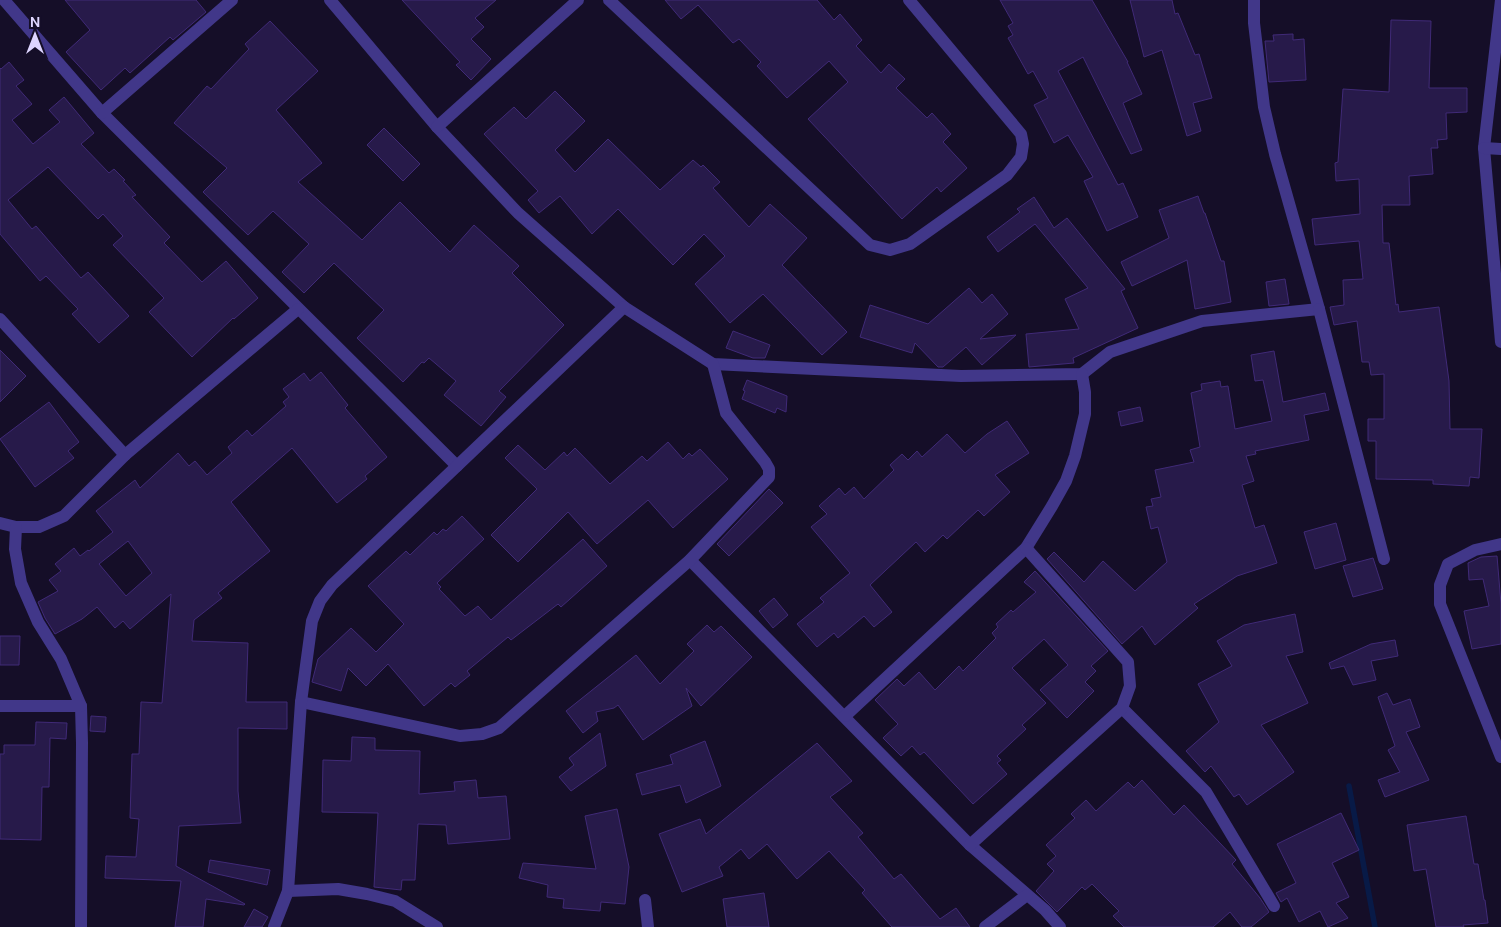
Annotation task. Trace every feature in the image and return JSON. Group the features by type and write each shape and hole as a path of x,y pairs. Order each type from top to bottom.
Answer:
{"street":[{"path":"4,0 102,113 457,466"},
{"path":"102,113 232,0"},
{"path":"330,0 436,127 518,213 624,307 713,364 961,376 1082,374 1110,352 1202,321 1319,310"},
{"path":"436,127 578,0"},
{"path":"609,0 870,244 890,250 910,244 1007,175 1021,157 1023,144 1021,134 909,0"},
{"path":"1254,0 1254,23 1264,107 1384,560"},
{"path":"1500,0 1484,148 1501,342"},
{"path":"1484,148 1501,149"},
{"path":"274,927 288,891 301,702 312,621 320,601 332,586 624,307"},
{"path":"0,523 16,528 39,526 64,516 125,455 298,308"},
{"path":"0,319 125,455"},
{"path":"301,702 460,736 482,734 499,728 690,560 769,477 769,469 765,462 726,413 713,364"},
{"path":"845,716 1026,548 1066,481 1075,456 1085,414 1085,392 1082,374"},
{"path":"16,528 15,549 21,583 38,622 61,659 81,706 81,927"},
{"path":"1501,544 1475,550 1448,564 1440,586 1440,604 1501,757"},
{"path":"970,845 1122,708 1130,686 1128,662 1026,548"},
{"path":"690,560 970,845 1046,910 1060,927"},
{"path":"0,706 81,706"},
{"path":"1122,708 1206,792 1274,906"},
{"path":"288,891 338,888 367,894 395,901 437,927"},
{"path":"986,927 1027,895"},
{"path":"645,900 648,927"}],"building":[{"path":"65,0 196,0 206,12 173,40 170,37 130,73 125,68 101,90 66,52 90,30"},
{"path":"402,0 496,0 475,18 484,27 471,39 491,59 471,80 456,65 460,62"},
{"path":"665,0 817,0 834,20 840,14 862,40 856,46 881,73 889,64 905,79 896,88 927,118 932,113 951,134 943,142 967,168 941,192 937,187 902,219 808,119 848,82 829,61 787,98 757,66 761,62 739,39 733,43 698,5 681,19"},
{"path":"1000,0 1092,0 1128,62 1142,94 1123,103 1142,150 1131,154 1083,57 1058,71 1118,185 1123,183 1138,217 1107,231 1084,181 1093,177 1068,135 1054,143 1034,105 1048,98 1033,71 1028,74 1008,38 1013,35 1008,26 1013,23"},
{"path":"1130,0 1172,0 1175,14 1178,13 1195,55 1199,54 1212,98 1193,103 1201,131 1187,136 1162,50 1144,57"},
{"path":"1391,20 1431,21 1429,88 1467,88 1467,112 1446,113 1447,139 1437,140 1438,148 1431,148 1433,174 1409,176 1410,205 1382,205 1383,243 1389,243 1396,305 1398,304 1399,312 1439,307 1449,381 1450,429 1482,429 1479,478 1470,477 1469,486 1433,484 1433,480 1376,479 1376,441 1368,441 1368,419 1384,419 1384,374 1371,375 1369,362 1362,362 1357,321 1334,325 1330,307 1344,305 1343,280 1363,279 1359,241 1315,245 1312,219 1360,214 1359,179 1336,181 1335,163 1338,162 1343,89 1389,92"},
{"path":"270,21 318,71 276,110 322,163 298,182 362,240 400,202 450,252 474,225 519,266 512,273 564,325 499,391 506,397 481,426 444,395 456,381 429,358 424,363 422,362 403,382 357,338 384,310 334,263 304,293 282,272 309,244 273,211 248,235 203,192 227,168 174,123 207,86 211,89 249,49 245,44"},
{"path":"1293,34 1293,40 1304,39 1306,80 1269,82 1265,41 1274,41 1273,35"},
{"path":"9,62 24,80 16,86 32,104 12,120 33,144 60,122 49,110 64,97 94,133 81,144 109,173 114,169 125,180 123,181 136,195 132,197 170,237 164,243 202,282 226,261 258,298 233,318 192,357 149,312 164,298 113,245 123,236 103,214 98,219 48,167 8,200 32,229 36,226 81,278 88,272 129,316 99,343 72,314 78,309 46,276 40,281 0,234 0,68"},
{"path":"555,91 585,121 555,150 575,172 608,139 660,190 693,160 701,167 703,165 720,182 713,188 749,227 770,204 807,238 782,265 847,332 822,355 763,294 730,323 695,284 725,256 704,234 673,265 618,209 592,234 560,196 539,213 528,200 538,191 484,134 514,107 526,119"},
{"path":"384,128 420,164 403,181 367,145"},
{"path":"1198,196 1221,261 1224,261 1231,302 1195,309 1187,260 1132,286 1121,262 1169,238 1159,210"},
{"path":"1034,197 1054,228 1067,218 1125,289 1121,291 1138,328 1073,358 1074,363 1029,367 1026,334 1079,329 1065,299 1088,288 1035,224 998,252 987,237 1020,212 1017,209"},
{"path":"1285,279 1289,304 1269,306 1266,282"},
{"path":"969,288 982,303 992,294 1008,314 980,339 1016,335 982,365 966,347 943,367 938,367 915,343 912,353 860,337 870,305 928,324"},
{"path":"733,331 770,345 765,358 753,358 726,348"},
{"path":"0,350 26,376 0,402"},
{"path":"1274,351 1283,402 1325,393 1329,410 1304,415 1309,440 1255,451 1256,454 1246,456 1254,481 1242,485 1255,528 1264,525 1277,563 1237,576 1194,604 1198,608 1155,645 1142,626 1122,644 1047,559 1054,552 1084,582 1103,561 1135,591 1167,562 1158,527 1151,529 1146,507 1153,506 1151,499 1161,497 1155,470 1194,462 1190,450 1200,447 1191,393 1202,390 1201,384 1220,381 1221,387 1228,386 1235,429 1272,421 1263,380 1255,381 1251,355"},
{"path":"321,372 348,405 345,408 387,457 365,476 367,479 337,503 292,448 231,502 270,551 218,593 222,598 194,620 192,641 248,643 246,702 287,702 287,729 238,728 238,791 241,823 179,826 176,866 245,904 206,899 203,927 175,927 181,881 105,878 106,856 136,857 139,819 130,818 132,754 139,754 141,702 162,703 171,594 130,629 123,621 115,628 97,607 82,619 55,634 38,602 58,591 49,580 61,571 55,564 74,548 80,556 113,532 96,511 135,480 140,488 178,453 189,466 195,461 207,475 232,453 228,447 247,430 252,436 286,406 283,402 289,397 283,389 304,373 310,381","holes":["128,541 152,573 126,596 99,564"]},
{"path":"747,380 787,396 786,412 777,408 775,413 742,399"},
{"path":"49,402 79,442 68,451 74,458 35,487 0,439"},
{"path":"1140,407 1143,421 1121,426 1118,412"},
{"path":"1007,421 1029,453 995,475 1010,492 984,516 978,510 947,539 943,535 925,552 916,542 870,585 892,612 874,627 864,616 838,638 834,633 817,647 797,624 824,602 820,598 850,573 811,527 827,514 819,506 839,488 845,495 854,487 864,499 894,470 890,465 902,454 908,460 917,451 922,457 947,434 965,453 987,434"},
{"path":"668,442 683,459 689,453 692,456 700,449 728,479 673,528 648,500 597,544 568,512 518,562 491,535 537,489 505,458 518,445 545,470 564,452 567,456 575,448 610,484 642,456 647,461"},
{"path":"769,489 783,503 729,556 717,544"},
{"path":"462,516 484,539 437,583 441,587 439,589 465,616 478,606 491,620 583,539 607,566 561,607 558,604 511,640 508,637 467,671 470,675 455,687 451,683 424,706 388,664 366,686 348,668 341,691 312,682 318,659 351,628 376,652 404,624 368,586 406,551 410,555 434,532 437,535 443,529 446,531"},
{"path":"1336,523 1346,560 1315,569 1304,532"},
{"path":"1497,556 1501,604 1501,644 1472,649 1464,611 1489,606 1483,579 1469,580 1468,563 1481,557"},
{"path":"1373,558 1383,589 1353,597 1343,566"},
{"path":"1035,571 1108,651 1091,666 1096,671 1085,682 1094,691 1067,718 1040,690 1068,665 1044,639 1012,668 1046,703 1022,725 1026,729 997,756 1001,760 997,763 1007,774 973,804 924,752 920,755 912,746 901,756 883,738 898,724 875,700 897,679 904,686 919,672 935,690 959,666 963,671 996,638 992,633 998,627 996,624 1011,610 1013,612 1036,592 1024,582"},
{"path":"774,598 788,615 773,628 759,611"},
{"path":"1295,614 1303,652 1286,656 1308,703 1261,725 1294,772 1247,805 1239,794 1234,797 1211,766 1205,772 1186,751 1219,722 1198,684 1232,666 1217,641 1244,625"},
{"path":"707,625 714,632 721,626 752,657 701,706 686,688 692,706 643,740 618,705 614,708 596,712 598,721 583,733 566,711 636,655 660,684 694,651 687,644"},
{"path":"0,636 20,636 19,665 0,665"},
{"path":"1395,640 1398,656 1371,661 1376,680 1353,685 1344,666 1331,669 1329,663 1371,644"},
{"path":"1387,693 1393,705 1410,699 1420,727 1406,732 1429,780 1385,797 1378,780 1400,772 1388,750 1395,746 1378,697"},
{"path":"91,716 106,717 105,732 90,731"},
{"path":"36,722 67,723 66,739 50,738 49,787 42,787 41,840 0,839 0,754 4,754 4,745 35,745"},
{"path":"600,733 606,766 571,791 559,777 574,765 569,758"},
{"path":"352,737 375,738 375,750 420,751 419,794 455,791 454,782 476,780 478,798 506,796 510,839 448,844 446,825 418,824 415,880 402,880 401,890 374,887 378,813 322,812 323,760 351,761"},
{"path":"705,741 721,786 686,803 680,785 642,795 636,774 673,764 670,755"},
{"path":"817,743 852,781 830,797 863,833 858,837 894,879 901,874 940,919 956,908 970,927 892,927 862,893 865,890 829,851 797,879 767,844 749,859 741,849 719,867 723,876 682,892 659,834 700,819 706,834"},
{"path":"1142,780 1174,815 1184,805 1236,860 1232,864 1269,912 1251,927 1242,927 1230,912 1213,927 1124,927 1113,916 1119,911 1092,884 1085,890 1082,887 1057,912 1036,891 1054,871 1047,864 1056,856 1046,845 1075,818 1071,814 1086,800 1096,811 1128,782 1134,788"},
{"path":"617,809 629,867 625,904 601,902 600,911 563,908 564,899 547,897 548,885 519,878 523,863 596,869 585,816"},
{"path":"1341,813 1359,850 1332,863 1349,897 1336,903 1348,918 1328,927 1320,911 1299,922 1287,898 1281,902 1276,893 1296,883 1277,844"},
{"path":"1466,816 1474,864 1478,864 1488,923 1463,925 1464,927 1436,927 1426,869 1414,871 1407,825"},
{"path":"210,860 270,870 267,885 208,872"},
{"path":"764,893 769,927 727,927 723,899"},
{"path":"254,909 268,917 262,927 244,927"}],"waterway":[{"path":"1349,786 1375,927"}]}
